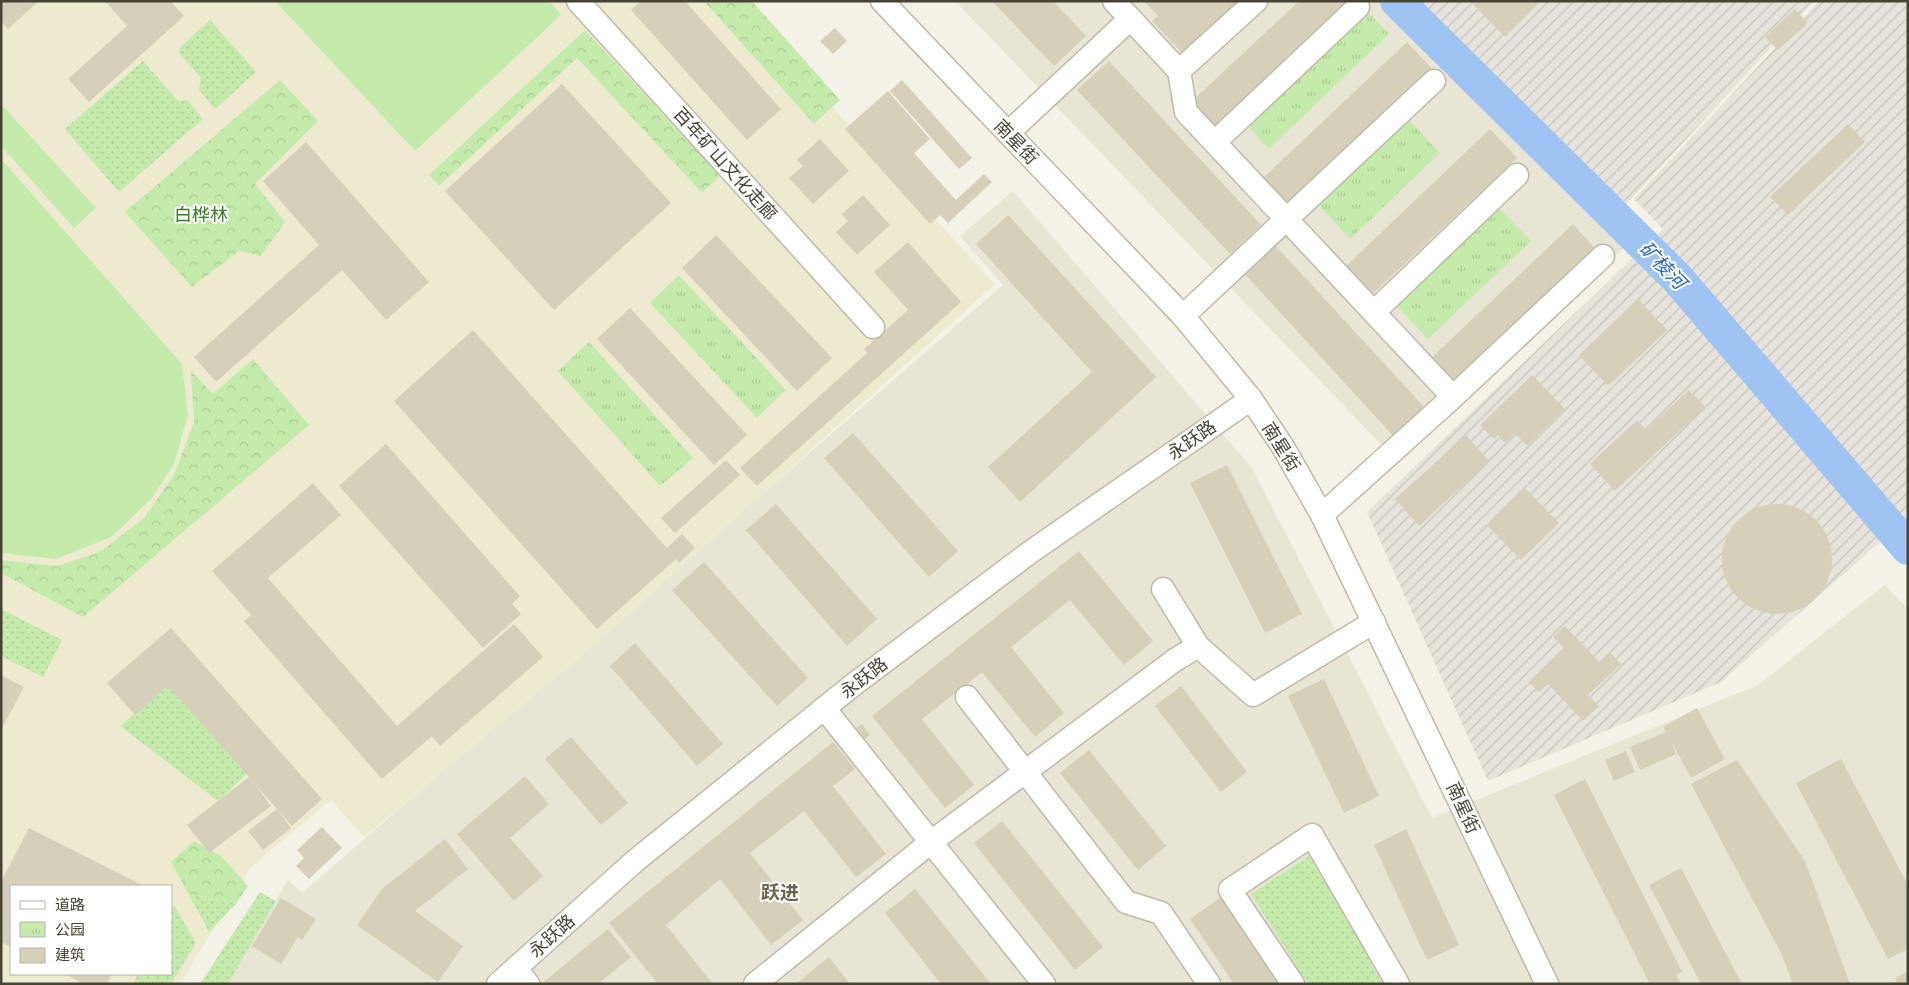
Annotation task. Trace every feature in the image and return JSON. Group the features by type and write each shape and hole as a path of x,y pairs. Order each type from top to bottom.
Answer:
{"street":[{"name":"百年矿山文化走廊","path":"578,1 873,327"},
{"name":"南星街","path":"882,1 1183,316 1251,399 1284,447 1322,515 1547,984"},
{"path":"1114,1 1179,71 1186,112 1453,396"},
{"path":"1179,71 1256,1"},
{"path":"1215,142 1358,7"},
{"path":"1008,134 1130,18"},
{"path":"1183,316 1434,81"},
{"path":"1374,312 1517,175"},
{"path":"1322,515 1603,256"},
{"name":"永跃路","path":"498,984 522,976 635,861 824,708 1029,553 1251,399"},
{"path":"1163,589 1198,646 1253,695 1374,622"},
{"path":"755,984 931,842 1175,660 1198,646"},
{"path":"966,697 1126,902 1161,912 1209,984"},
{"path":"824,708 1044,984"},
{"path":"1293,984 1230,890 1312,835 1398,984"}],"shaded area":[{"path":"1,1 735,1 995,284 589,650 364,837 331,800 251,867 180,984 1,984"},
{"path":"955,1 1379,1 1624,248 1397,461"},
{"path":"1419,1 1814,1 1618,213"},
{"path":"1819,1 1908,1 1908,522 1905,520 1721,682 1488,781 1367,512 1663,229 1634,199"},
{"path":"1013,191 1252,468 1432,818 1758,685 1885,585 1908,609 1908,984 227,984 288,880 302,893 1003,285 960,236"}],"green space":[{"path":"275,1 549,1 561,15 415,151"},
{"path":"704,1 752,1 840,100 814,124"},
{"path":"1365,9 1389,34 1269,149 1245,123"},
{"path":"210,20 256,72 215,109 199,90 201,78 179,53 181,46"},
{"path":"585,30 720,176 702,193 577,58 439,186 429,175"},
{"path":"143,61 178,101 187,100 203,119 119,192 65,129"},
{"name":"白桦林","path":"280,80 318,121 255,184 285,222 261,256 239,251 192,287 125,212"},
{"path":"1,104 96,208 74,228 1,146"},
{"path":"1408,119 1440,153 1350,239 1318,204"},
{"path":"1,159 182,364 188,415 174,464 151,499 111,537 56,559 1,553"},
{"path":"1496,205 1531,241 1428,339 1394,303"},
{"path":"679,275 786,390 757,418 650,303"},
{"path":"589,342 693,458 660,486 558,371"},
{"path":"253,359 309,425 83,617 1,573 1,560 57,566 100,552 144,518 174,475 194,422 191,371 213,394"},
{"path":"1,609 62,640 43,677 1,656"},
{"path":"168,686 248,773 218,801 120,726"},
{"path":"194,841 221,856 248,886 235,905 188,893 171,862"},
{"path":"1309,856 1357,936 1382,984 1308,984 1251,894"},
{"path":"260,892 276,901 228,984 200,984"},
{"path":"188,893 235,905 209,932"},
{"path":"174,905 196,943 171,984 133,984 138,975 172,975 172,909"}],"building":[{"path":"1,1 39,1 8,29 1,21"},
{"path":"105,1 170,1 184,16 89,102 68,79 127,26"},
{"path":"641,1 685,1 781,109 747,140 631,10"},
{"path":"992,1 1053,1 1086,36 1054,66"},
{"path":"1144,1 1239,1 1182,53 1152,21 1158,16"},
{"path":"1299,1 1353,1 1214,131 1189,104"},
{"path":"1470,1 1541,1 1505,37"},
{"path":"1795,9 1808,23 1778,50 1765,37"},
{"path":"835,28 847,41 833,54 820,41"},
{"path":"1407,42 1433,70 1286,209 1260,181"},
{"path":"1109,61 1261,225 1230,254 1077,90"},
{"path":"902,80 972,158 959,169 890,91"},
{"path":"562,84 671,203 554,310 445,191"},
{"path":"888,91 930,139 914,153 956,200 984,174 992,182 948,223 940,215 930,224 845,129"},
{"path":"1848,124 1865,142 1788,215 1770,197"},
{"path":"1490,129 1517,158 1368,298 1342,270"},
{"path":"820,139 849,171 813,204 789,178 803,166 797,160"},
{"path":"306,142 429,282 386,320 342,270 216,382 194,357 319,245 263,181"},
{"path":"863,195 890,225 857,255 836,232 848,221 842,214"},
{"path":"1008,215 1156,377 1020,502 988,467 1092,372 976,244"},
{"path":"1573,224 1599,253 1455,390 1428,361"},
{"path":"716,235 832,358 797,391 682,268"},
{"path":"908,242 961,302 757,486 740,468 867,353 864,349 908,310 874,272"},
{"path":"1274,244 1427,410 1396,439 1243,272"},
{"path":"1638,299 1667,330 1608,386 1579,355"},
{"path":"630,308 747,435 714,465 597,339"},
{"path":"473,330 667,548 682,534 695,548 679,563 676,559 597,629 394,401"},
{"path":"1532,375 1565,409 1527,446 1515,433 1505,443 1498,435 1494,439 1480,425"},
{"path":"1689,390 1705,407 1615,491 1590,464 1637,420 1646,430"},
{"path":"853,433 958,551 929,577 824,458"},
{"path":"1466,435 1489,461 1419,526 1395,499"},
{"path":"386,444 520,596 512,604 521,614 483,648 339,486"},
{"path":"726,460 740,475 675,533 661,518"},
{"path":"1227,465 1302,614 1265,633 1190,483"},
{"path":"313,483 341,515 268,578 397,726 514,624 543,657 440,746 432,736 382,779 244,621 251,615 212,571"},
{"path":"1525,488 1559,523 1521,560 1487,525"},
{"path":"776,504 877,619 847,646 746,530"},
{"path":"1777,504 1798,508 1816,520 1828,538 1832,559 1828,580 1816,598 1798,610 1777,614 1756,610 1738,598 1726,580 1722,559 1726,538 1738,520 1756,508"},
{"path":"1079,551 1153,641 1124,665 1070,600 1011,647 1064,713 1035,737 982,672 922,719 974,785 945,808 872,716"},
{"path":"704,562 808,678 777,706 672,590"},
{"path":"1565,626 1599,662 1610,652 1621,664 1588,695 1599,706 1583,721 1548,684 1539,692 1529,682 1564,648 1553,637"},
{"path":"171,628 322,799 292,826 254,783 271,806 209,853 187,825 249,777 168,686 135,715 107,683"},
{"path":"635,643 723,744 697,766 610,666"},
{"path":"1,675 24,687 1,730"},
{"path":"1324,679 1379,796 1344,813 1288,696"},
{"path":"1181,686 1247,772 1221,792 1155,706"},
{"path":"1697,708 1725,759 1691,778 1671,741 1676,754 1640,770 1630,747 1666,732 1663,727"},
{"path":"862,724 870,735 861,742 852,731"},
{"path":"571,737 628,803 601,825 545,759"},
{"path":"833,742 855,769 833,786 886,854 856,877 804,811 750,853 803,920 771,945 720,879 666,925 713,984 658,984 609,923"},
{"path":"1089,750 1166,846 1138,870 1060,773"},
{"path":"1626,751 1635,772 1614,781 1605,760"},
{"path":"1841,759 1908,885 1908,949 1888,959 1796,783"},
{"path":"1737,760 1805,861 1850,984 1793,984 1782,955 1691,784"},
{"path":"525,776 549,804 510,838 543,876 514,901 457,834"},
{"path":"1585,779 1682,972 1676,975 1681,984 1650,984 1554,795"},
{"path":"277,809 291,828 263,850 248,831"},
{"path":"1002,821 1103,947 1075,970 974,843"},
{"path":"322,827 342,848 309,879 296,866 304,858 297,850"},
{"path":"29,828 142,885 10,885 10,946 1,942 1,882"},
{"path":"1406,829 1459,945 1427,960 1374,845"},
{"path":"445,839 468,869 415,911 463,946 438,982 357,925 382,889"},
{"path":"1681,868 1742,984 1701,984 1649,885"},
{"path":"915,889 991,984 941,984 885,913"},
{"path":"1224,895 1284,984 1234,984 1190,919"},
{"path":"281,898 316,919 302,940 298,937 281,964 252,946"},
{"path":"608,929 631,957 598,984 541,984"},
{"path":"829,957 850,984 799,984 798,982"},
{"path":"1908,971 1908,984 1898,984 1895,978"},
{"path":"66,975 112,975 107,984 84,984"}],"waterway":[{"name":"矿棱河","path":"1397,1 1677,278 1908,548"}],"district":[{"name":"跃进","path":"780,892"}]}
